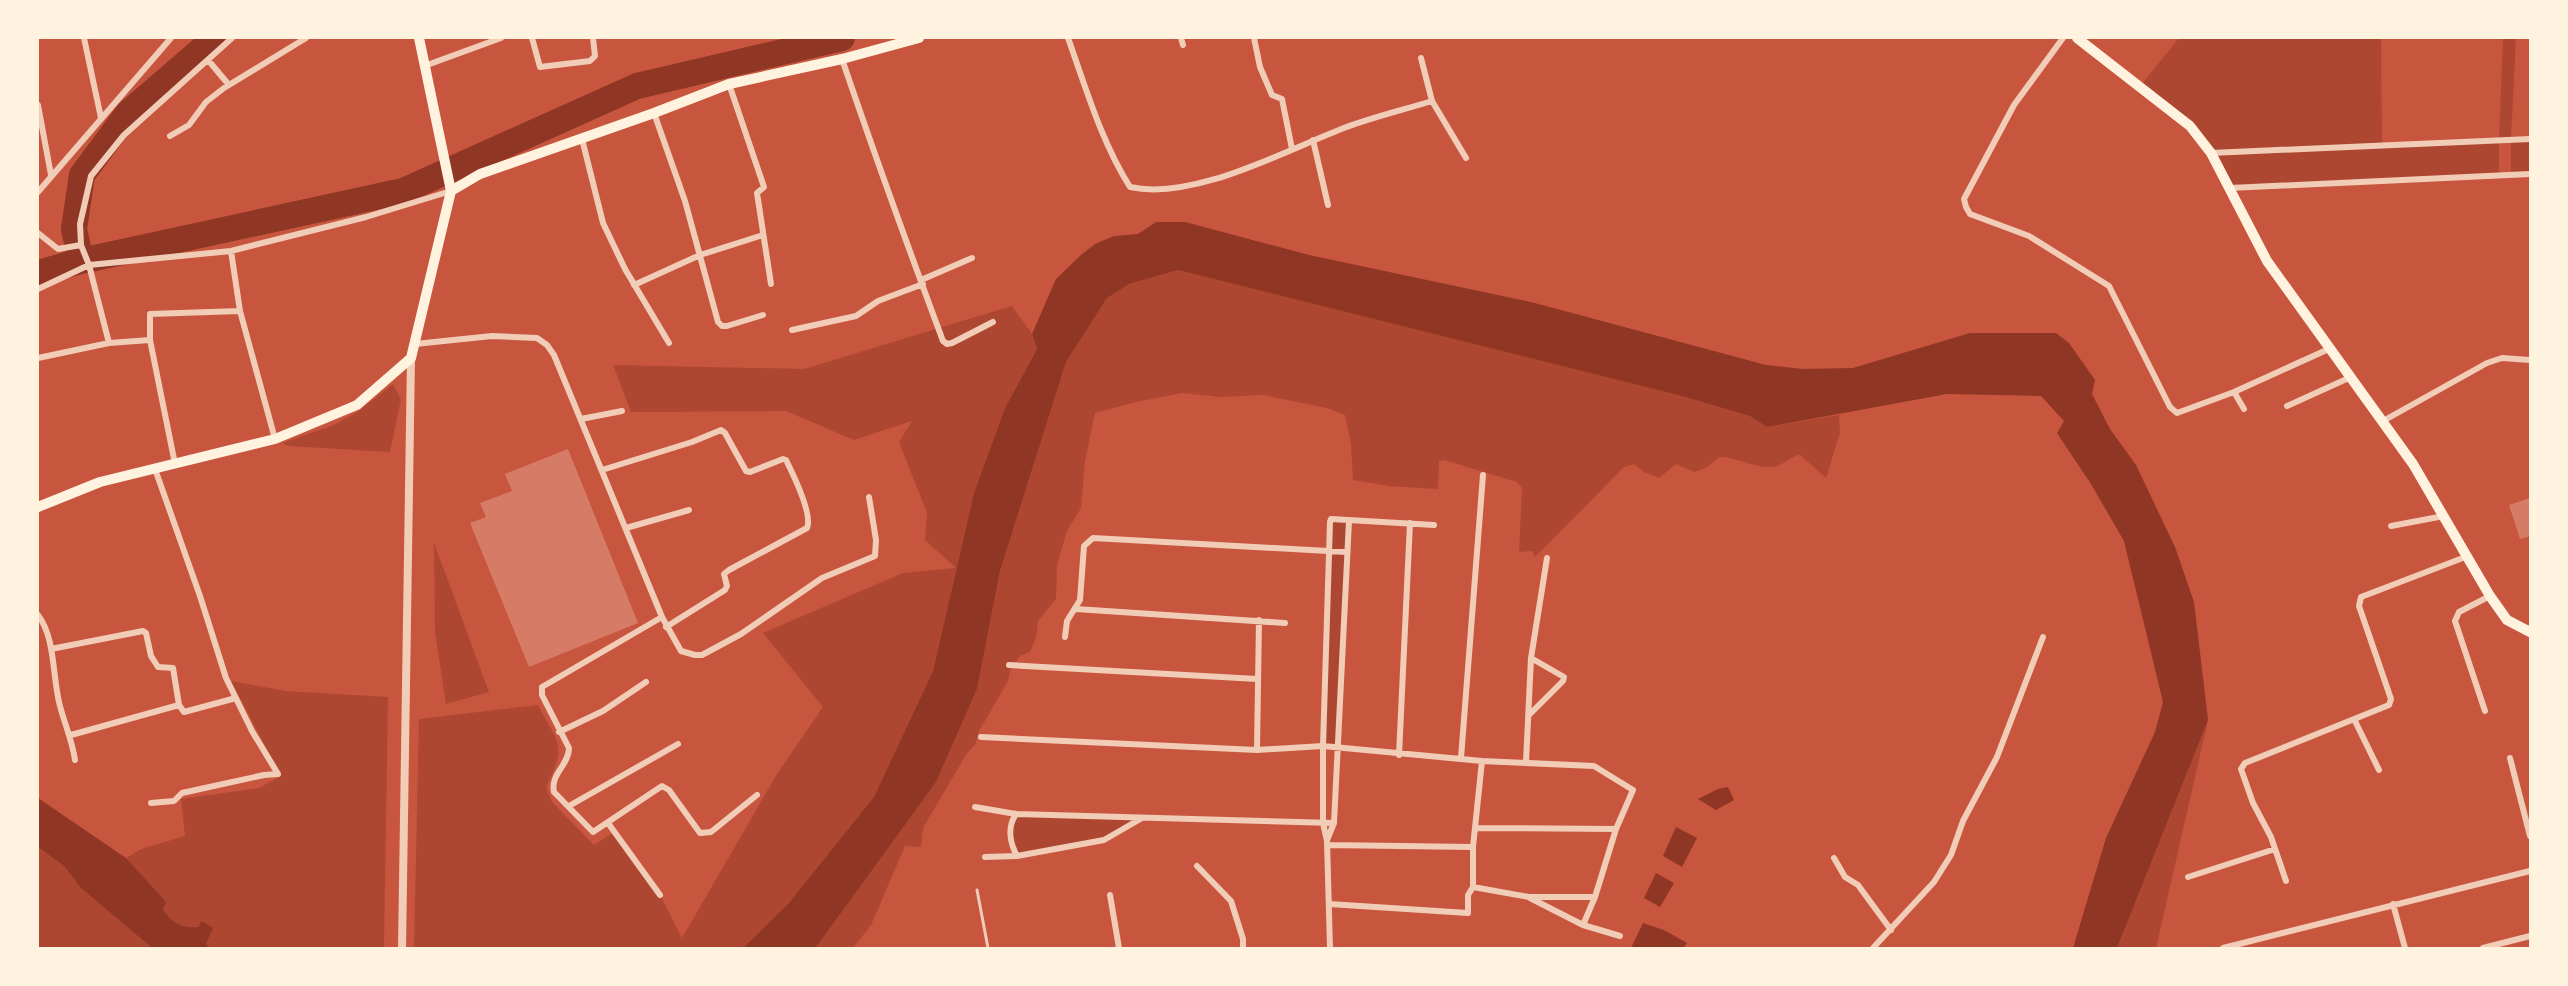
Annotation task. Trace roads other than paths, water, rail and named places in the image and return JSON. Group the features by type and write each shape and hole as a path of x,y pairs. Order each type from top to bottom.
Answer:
{"main road":[{"path":"38,507 100,482 275,439 357,405 411,358 451,190 427,65 419,38"},
{"path":"451,190 480,174 729,84 919,38"},
{"path":"2077,38 2190,126 2211,153 2246,225 2267,261 2413,464 2490,596 2507,620 2530,632"}],"street":[{"path":"84,38 101,118"},
{"path":"38,192 171,38"},
{"path":"109,344 89,265 81,248 80,224 91,176 124,135 232,38"},
{"path":"170,136 189,125 206,102 306,38"},
{"path":"427,65 501,38"},
{"path":"532,38 540,67 590,61 595,56 593,38"},
{"path":"1068,38 1116,164 1130,187 1149,191 1170,190 1221,177 1346,127 1432,101"},
{"path":"1180,38 1183,45"},
{"path":"1254,38 1257,61 1272,95 1282,99 1292,148"},
{"path":"2062,38 2014,105 2000,130 1964,199 1970,214 2029,236 2109,286 2170,407 2177,413 2234,392 2331,348"},
{"path":"842,58 902,234 943,341 947,344 993,322"},
{"path":"1421,58 1432,101 1466,158"},
{"path":"208,60 230,85"},
{"path":"729,84 764,187 757,193 771,284"},
{"path":"38,105 51,175"},
{"path":"654,113 685,201 718,322 722,326 763,315"},
{"path":"582,139 603,223 634,285 669,343"},
{"path":"2211,153 2530,139"},
{"path":"1313,140 1328,205"},
{"path":"2230,188 2530,174"},
{"path":"38,289 89,265 231,251 366,217 451,190"},
{"path":"38,233 58,249 81,248"},
{"path":"634,285 700,255 763,235"},
{"path":"231,251 240,311 275,439"},
{"path":"792,330 864,313 878,301 972,258"},
{"path":"175,464 150,340 150,314 240,311"},
{"path":"415,344 492,336 537,338 547,345 554,355 666,627 681,651 695,656 741,634 822,578 870,559 877,551 869,497"},
{"path":"38,358 109,344 150,340"},
{"path":"402,948 411,358"},
{"path":"2383,421 2487,363 2502,358 2530,360"},
{"path":"2287,406 2351,378"},
{"path":"2234,392 2244,409"},
{"path":"581,420 622,411"},
{"path":"602,470 692,442 721,430 747,471 786,460 802,497 808,518 807,528 729,570 724,574 727,586 725,590 666,627"},
{"path":"151,803 174,801 182,793 278,774 236,698 216,653 200,596 154,469"},
{"path":"1461,758 1483,475"},
{"path":"626,528 661,520 689,510"},
{"path":"2391,526 2444,516"},
{"path":"1330,948 1327,843 1323,823 1323,747 1328,550 1331,519 1434,525"},
{"path":"1327,843 1334,823 1349,521"},
{"path":"1399,754 1410,523"},
{"path":"1065,637 1068,621 1080,600 1084,546 1093,538 1346,552"},
{"path":"2286,881 2241,769 2245,764 2355,721 2389,705 2391,699 2359,606 2361,597 2468,556"},
{"path":"1526,762 1531,658 1547,558"},
{"path":"2485,711 2455,621 2459,612 2490,596"},
{"path":"1076,609 1285,623"},
{"path":"38,615 51,649 60,708 71,735 75,760"},
{"path":"662,617 542,687 542,695 569,748 569,758 555,776 554,792 593,832 662,786 669,790 700,833 706,833 720,826 757,795"},
{"path":"1257,750 1259,620"},
{"path":"51,649 143,631 146,633 153,662 158,667 171,666 173,668 179,705 184,712 236,698"},
{"path":"1873,948 1934,882 1951,855 1963,821 1997,757 2043,637"},
{"path":"1529,715 1563,681 1564,676 1531,658"},
{"path":"1009,665 1257,679"},
{"path":"559,732 603,711 646,682"},
{"path":"71,735 179,705"},
{"path":"2355,721 2379,770"},
{"path":"981,736 1257,750 1323,747 1482,761 1594,766 1634,790 1616,829 1595,897 1583,925"},
{"path":"569,806 678,744"},
{"path":"2510,758 2530,836"},
{"path":"1329,904 1468,913 1468,895 1473,887 1473,847 1482,761"},
{"path":"975,807 1016,814 1334,823"},
{"path":"1016,814 1011,821 1010,830 1012,847 1017,856"},
{"path":"985,857 1017,856 1104,840 1142,818"},
{"path":"608,823 660,895"},
{"path":"1476,828 1616,829"},
{"path":"1327,843 1473,847"},
{"path":"2188,877 2275,849"},
{"path":"1834,858 1845,877 1858,885 1891,930"},
{"path":"1197,866 1231,901 1243,939 1243,948"},
{"path":"2223,948 2530,871"},
{"path":"1473,887 1529,897 1595,897"},
{"path":"1110,895 1119,948"},
{"path":"1529,897 1583,925 1620,936"},
{"path":"2394,904 2405,948"},
{"path":"2483,948 2530,936"}],"lane":[{"path":"977,890 988,948"}],"waterway":[{"path":"81,261 74,229 82,175 128,113 215,38"},
{"path":"38,273 81,261 403,191 637,86 842,38"}]}
